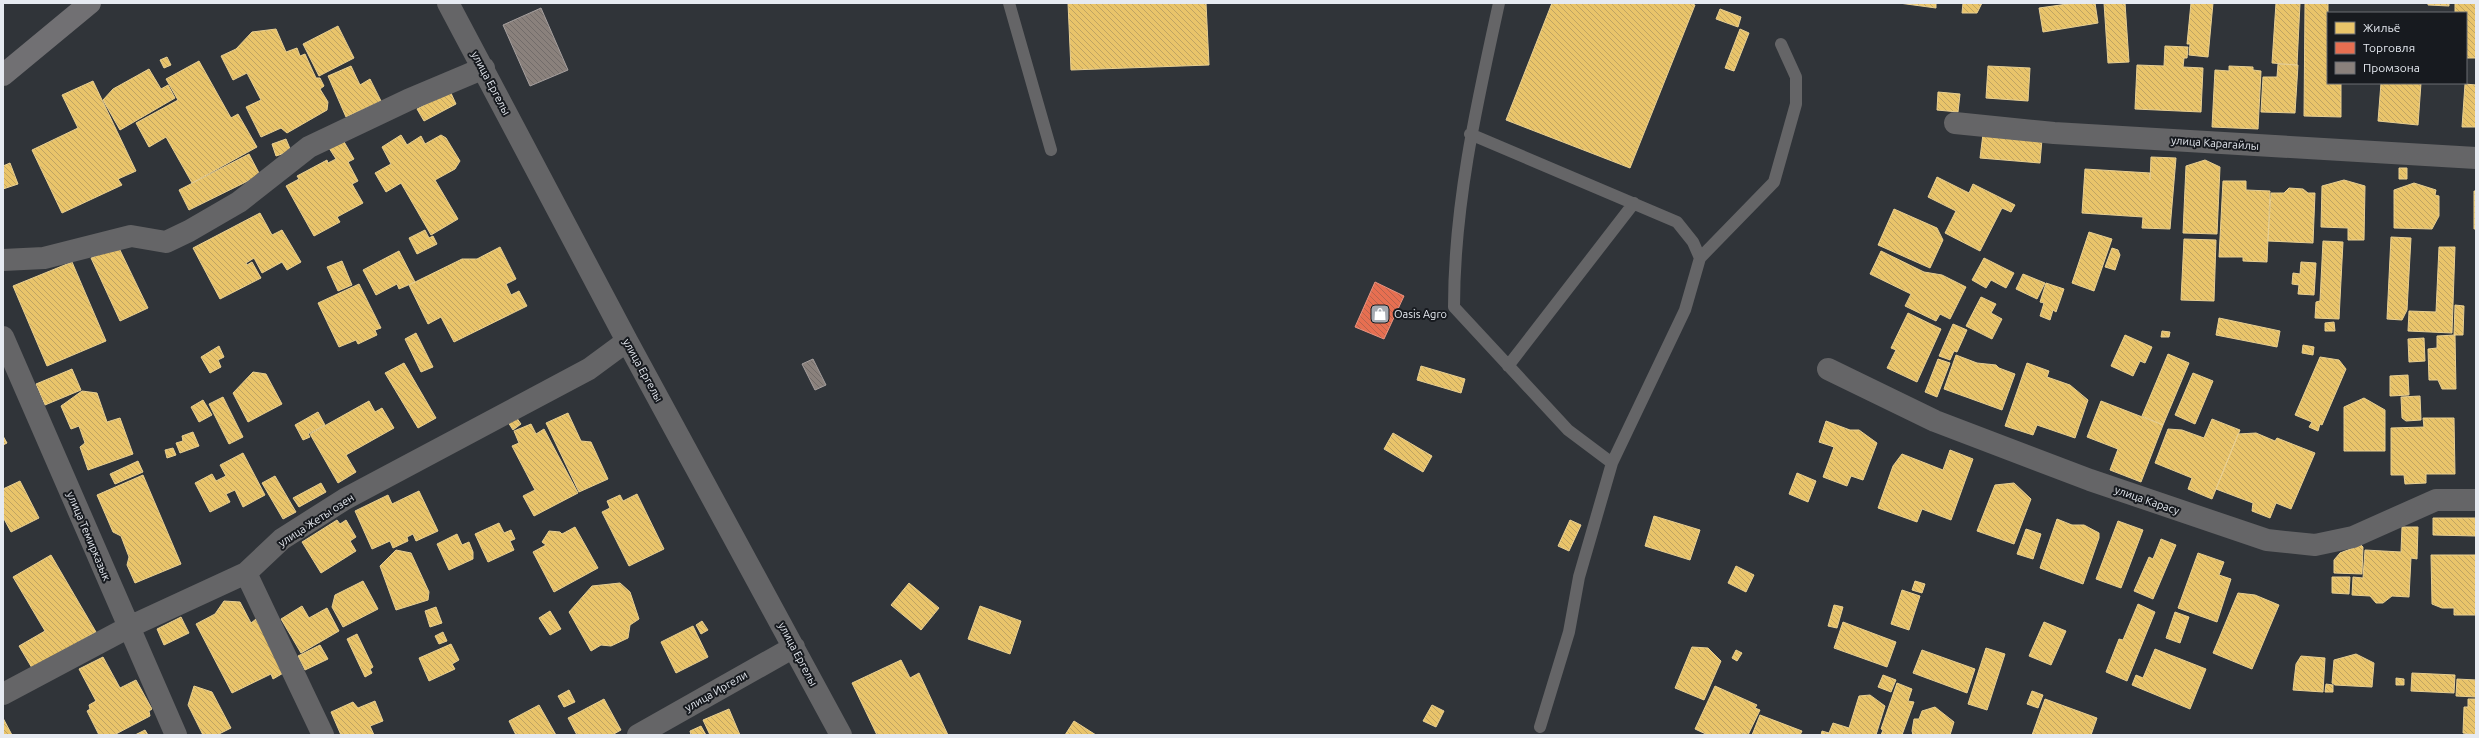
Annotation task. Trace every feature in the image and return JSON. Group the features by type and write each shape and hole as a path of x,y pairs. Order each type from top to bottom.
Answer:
{"main road":[{"path":"3,75 90,3"}],"street":[{"name":"улица Ергелы","path":"448,3 484,68 627,341 841,735"},
{"path":"3,260 44,258 131,236 166,242 189,231 239,202 309,147 408,100 484,68"},
{"name":"улица Карагайлы","path":"1955,123 2054,133 2476,158"},
{"name":"улица Темирказык","path":"3,337 176,735"},
{"name":"улица Жеты озен","path":"3,694 129,627 246,573 282,539 345,499 589,369 627,341"},
{"name":"улица Карасу","path":"1828,370 1942,424 2090,480 2266,540 2315,545 2353,537 2436,500 2476,500"},
{"path":"246,573 323,735"},
{"name":"улица Иргели","path":"638,735 794,647"}],"lane":[{"path":"1009,3 1051,150"},
{"path":"1499,3 1470,134 1454,259 1454,307 1568,430 1612,462"},
{"path":"1540,727 1569,632 1579,576 1612,462 1685,310 1700,258 1774,182 1796,104 1796,77 1781,44"},
{"path":"1470,134 1677,222 1693,242 1700,258"},
{"path":"1508,366 1634,203"}],"building: Жильё":[{"path":"1068,3 1206,3 1209,65 1071,70"},
{"path":"1552,3 1689,3 1695,5 1630,168 1506,120"},
{"path":"1899,3 1936,3 1936,8"},
{"path":"1963,3 1982,3 1977,13 1962,13"},
{"path":"2075,3 2095,3 2098,23 2043,32 2039,8"},
{"path":"2104,3 2125,3 2129,62 2108,63"},
{"path":"2191,3 2213,3 2208,57 2189,55 2190,44 2187,44"},
{"path":"2276,3 2300,3 2297,65 2272,63"},
{"path":"2305,3 2328,3 2327,84 2341,84 2341,117 2304,116"},
{"path":"2428,3 2449,3 2449,6 2428,5"},
{"path":"2455,3 2476,3 2476,58 2467,58 2467,12 2455,12"},
{"path":"1720,9 1741,17 1738,27 1716,19"},
{"path":"338,26 354,58 319,76 303,44"},
{"path":"276,29 286,52 297,48 300,56 305,54 316,78 320,78 324,86 320,89 328,102 327,110 287,133 281,128 261,137 246,107 261,100 247,73 233,80 221,56 236,49 252,32"},
{"path":"1740,29 1749,33 1734,71 1725,68"},
{"path":"2165,46 2188,47 2187,58 2184,58 2183,67 2203,68 2201,112 2135,109 2137,65 2164,66"},
{"path":"167,57 171,65 164,68 160,60"},
{"path":"199,61 231,118 238,114 257,147 192,183 166,137 149,147 136,123 178,100 166,79"},
{"path":"2278,64 2298,65 2295,113 2261,112 2263,77 2277,77"},
{"path":"351,66 360,85 370,79 381,101 346,117 328,76"},
{"path":"1988,66 2030,68 2028,101 1986,98"},
{"path":"2229,66 2253,67 2253,70 2261,71 2258,129 2212,127 2215,70 2229,71"},
{"path":"149,69 161,89 168,85 175,98 120,130 103,100 113,89"},
{"path":"93,81 136,171 118,179 122,185 62,213 32,150 78,128 62,95"},
{"path":"2381,84 2421,84 2418,125 2378,121"},
{"path":"2465,84 2476,85 2476,127 2462,127"},
{"path":"450,91 456,104 424,121 417,109"},
{"path":"1938,92 1960,94 1958,112 1937,110"},
{"path":"1983,134 2042,139 2040,163 1980,158"},
{"path":"401,135 407,145 421,136 425,144 441,135 446,138 460,161 455,169 435,180 458,219 431,235 401,183 386,192 375,173 391,164 382,147"},
{"path":"286,139 291,151 276,156 272,144"},
{"path":"343,140 354,159 348,162 358,181 352,184 363,203 337,217 340,222 314,236 286,186 299,179 297,176 327,160 328,163 336,159 329,148"},
{"path":"249,154 260,175 189,210 179,190"},
{"path":"2151,157 2176,158 2170,229 2142,228 2143,217 2082,213 2085,169 2150,173 2150,180"},
{"path":"2205,160 2220,167 2217,234 2183,233 2186,166"},
{"path":"10,163 18,184 3,189 3,166"},
{"path":"2399,168 2407,168 2407,179 2399,179"},
{"path":"1937,177 1969,193 1973,184 2015,205 2011,212 2002,208 1980,251 1945,233 1956,211 1928,197"},
{"path":"2344,180 2365,186 2364,240 2348,240 2348,228 2321,227 2322,186"},
{"path":"2223,181 2246,181 2246,190 2270,191 2267,262 2243,261 2243,257 2219,257"},
{"path":"2414,183 2436,190 2435,195 2439,196 2439,216 2432,229 2394,228 2394,190"},
{"path":"2289,188 2303,189 2308,193 2315,193 2313,243 2268,241 2271,193 2284,193"},
{"path":"2474,191 2476,191 2476,229 2474,229"},
{"path":"1894,209 1937,228 1943,240 1930,268 1878,245"},
{"path":"260,213 272,235 282,230 301,262 287,270 282,262 262,273 254,258 246,263 247,265 252,262 261,278 220,299 193,248"},
{"path":"425,230 429,238 433,236 437,244 417,254 409,238"},
{"path":"2089,232 2112,239 2094,291 2072,283"},
{"path":"2391,237 2411,238 2407,310 2402,320 2387,319"},
{"path":"2184,239 2216,240 2214,301 2181,300"},
{"path":"2323,241 2343,242 2339,319 2315,318 2316,302 2320,301"},
{"path":"118,246 148,308 120,321 91,258"},
{"path":"500,247 516,279 506,284 511,295 519,291 527,306 454,342 441,317 428,324 409,285 462,259 477,259"},
{"path":"2439,247 2455,247 2452,333 2408,331 2409,311 2436,312"},
{"path":"2112,248 2118,250 2120,255 2115,270 2105,267"},
{"path":"399,251 415,282 399,289 397,284 376,295 363,270"},
{"path":"1881,251 1924,272 1942,275 1966,287 1950,319 1940,314 1936,321 1905,306 1911,294 1870,274"},
{"path":"1984,258 2014,273 2006,288 1991,280 1986,288 1972,280"},
{"path":"342,261 352,285 338,291 327,267"},
{"path":"72,262 106,341 47,366 13,286"},
{"path":"2301,262 2316,263 2314,295 2298,294 2299,285 2292,284 2293,273 2300,274"},
{"path":"2023,274 2045,283 2037,299 2016,289"},
{"path":"2046,283 2064,289 2056,312 2053,310 2050,320 2040,316 2044,303 2040,302"},
{"path":"359,284 381,328 375,330 377,335 358,344 356,340 339,347 318,303"},
{"path":"1981,297 1996,304 1991,313 2002,319 1992,339 1966,326"},
{"path":"2455,305 2464,306 2463,335 2454,335"},
{"path":"1908,313 1941,329 1917,382 1887,368 1896,350 1891,348"},
{"path":"2219,318 2280,331 2277,347 2216,335"},
{"path":"2334,322 2335,331 2325,331 2325,323"},
{"path":"1953,324 1967,330 1957,352 1954,351 1950,360 1939,356"},
{"path":"2162,331 2170,332 2169,337 2161,337"},
{"path":"416,333 433,367 421,372 405,339"},
{"path":"2125,335 2152,347 2145,363 2140,361 2133,376 2111,366"},
{"path":"2455,335 2456,389 2442,389 2438,380 2429,380 2428,349 2437,348 2437,336"},
{"path":"2424,338 2425,361 2409,362 2408,339"},
{"path":"2303,345 2314,347 2313,355 2302,353"},
{"path":"219,346 224,357 218,360 221,367 210,373 201,357"},
{"path":"2168,354 2189,363 2163,425 2142,416"},
{"path":"1956,355 1977,363 1996,365 1999,368 2015,374 2002,410 1944,389"},
{"path":"2320,357 2339,360 2346,369 2318,431 2309,427 2312,422 2295,415"},
{"path":"1938,359 1950,363 1937,397 1925,392"},
{"path":"404,363 436,418 418,428 385,373"},
{"path":"2027,363 2049,371 2047,377 2070,385 2088,400 2075,438 2037,425 2033,435 2005,426"},
{"path":"1421,366 1465,379 1461,393 1417,380"},
{"path":"72,369 81,390 45,405 36,384"},
{"path":"253,372 266,374 282,404 248,422 233,393"},
{"path":"2193,373 2213,381 2195,424 2175,415"},
{"path":"2408,375 2409,395 2390,396 2390,376"},
{"path":"82,391 97,393 107,422 120,418 133,454 88,470 80,447 85,443 79,426 71,429 61,406"},
{"path":"2420,396 2421,420 2406,421 2402,418 2401,397"},
{"path":"223,397 243,437 229,444 209,404"},
{"path":"2364,398 2385,410 2385,451 2344,451 2344,407"},
{"path":"203,400 212,415 199,422 191,407"},
{"path":"369,401 375,412 382,408 394,428 346,455 356,472 338,483 310,434"},
{"path":"2101,401 2163,425 2141,482 2110,470 2118,449 2087,437"},
{"path":"318,412 325,425 308,434 310,437 303,440 295,425"},
{"path":"568,413 581,441 591,442 608,479 579,492 546,423"},
{"path":"516,417 521,424 513,430 508,422"},
{"path":"2423,418 2454,418 2455,474 2426,474 2426,483 2405,484 2404,475 2391,475 2391,428 2424,427"},
{"path":"2212,419 2240,430 2212,499 2188,489 2192,478 2155,463 2168,429 2182,430 2204,438"},
{"path":"1826,421 1850,430 1859,430 1877,443 1863,480 1851,476 1847,486 1823,477 1834,447 1819,442"},
{"path":"531,424 536,434 544,429 578,493 534,516 523,496 535,490 512,446 519,443 514,431"},
{"path":"193,432 199,446 180,453 176,443 183,441 182,436"},
{"path":"1393,433 1432,456 1423,472 1384,449"},
{"path":"2256,433 2275,441 2277,438 2315,453 2291,509 2276,503 2270,518 2252,511 2253,503 2216,489 2238,434"},
{"path":"3,436 7,443 3,445"},
{"path":"173,448 176,455 167,458 165,450"},
{"path":"1950,450 1973,459 1951,520 1922,509 1917,522 1878,508 1893,466 1902,454 1943,470"},
{"path":"243,453 265,495 243,507 235,490 226,494 230,502 210,512 195,483 212,474 216,481 226,476 220,465"},
{"path":"138,461 143,472 115,484 110,474"},
{"path":"1797,473 1816,481 1808,502 1789,494"},
{"path":"143,475 181,564 135,583 127,565 129,557 121,536 113,532 97,495"},
{"path":"275,476 296,512 283,519 262,483"},
{"path":"20,481 39,518 11,532 3,517 3,489"},
{"path":"321,483 326,492 299,507 293,498"},
{"path":"2014,483 2031,499 2014,544 1977,531 1995,485"},
{"path":"419,491 438,531 416,541 413,534 407,537 408,541 393,548 390,541 372,549 355,511 388,495 392,504"},
{"path":"637,494 664,549 629,566 602,512 610,508 607,501 620,495 623,501"},
{"path":"1654,516 1700,530 1690,560 1645,546"},
{"path":"2433,518 2476,518 2476,536 2433,535"},
{"path":"2057,519 2072,525 2084,525 2099,533 2099,538 2083,584 2040,568"},
{"path":"337,520 340,524 346,520 356,537 350,541 356,551 321,573 302,542"},
{"path":"1570,520 1581,525 1569,551 1558,546"},
{"path":"2118,521 2143,530 2121,588 2096,579"},
{"path":"499,523 504,533 511,530 515,539 510,541 514,550 488,562 475,534"},
{"path":"575,527 598,568 554,592 533,552 546,545 542,542 549,531 560,532 562,534"},
{"path":"2402,527 2418,527 2417,559 2411,558 2409,597 2392,596 2383,603 2376,603 2370,596 2352,595 2353,577 2363,578 2365,550 2401,552"},
{"path":"2026,529 2041,534 2033,559 2017,554"},
{"path":"457,534 462,545 469,542 473,552 473,559 449,570 437,544"},
{"path":"2161,539 2176,545 2153,599 2134,591 2149,557 2153,559"},
{"path":"2361,545 2363,547 2362,574 2334,573 2334,560 2340,553"},
{"path":"396,550 411,553 429,592 428,600 396,610 380,566"},
{"path":"2198,553 2224,562 2219,575 2231,579 2217,622 2178,608"},
{"path":"51,555 96,632 32,668 19,646 45,631 13,577"},
{"path":"2431,555 2476,555 2476,615 2454,615 2454,608 2442,608 2432,604"},
{"path":"1736,566 1754,575 1746,592 1728,583"},
{"path":"2332,577 2350,577 2349,594 2332,593"},
{"path":"363,581 378,609 343,627 332,607 335,595"},
{"path":"1915,581 1925,584 1922,593 1912,590"},
{"path":"620,583 630,592 639,619 630,625 628,638 611,646 601,645 591,651 569,612 592,586"},
{"path":"909,583 939,608 921,630 891,605"},
{"path":"1902,590 1920,596 1909,630 1891,624"},
{"path":"2238,593 2255,595 2279,605 2252,669 2213,653"},
{"path":"224,601 240,602 251,623 256,619 285,672 273,679 271,674 232,693 196,624 215,614"},
{"path":"2138,604 2155,612 2127,681 2106,672 2119,639 2123,640"},
{"path":"1834,605 1843,607 1837,628 1828,626"},
{"path":"302,606 309,618 327,608 339,631 301,653 281,619"},
{"path":"980,606 1021,621 1010,654 968,639"},
{"path":"436,607 442,623 430,627 425,611"},
{"path":"550,611 561,629 550,635 539,618"},
{"path":"2175,612 2189,617 2180,643 2166,638"},
{"path":"181,617 189,633 164,645 157,629"},
{"path":"702,621 708,630 701,634 696,625"},
{"path":"1843,622 1896,642 1887,667 1834,648"},
{"path":"2044,622 2066,631 2051,665 2029,656"},
{"path":"693,626 708,657 676,673 661,642"},
{"path":"443,632 447,641 439,644 435,636"},
{"path":"357,634 373,667 370,669 372,673 365,677 347,639"},
{"path":"451,644 459,660 452,664 455,669 429,681 419,658"},
{"path":"320,645 328,659 305,670 298,656"},
{"path":"1692,647 1708,648 1721,661 1704,700 1675,688"},
{"path":"1986,648 2005,654 1987,710 1968,704"},
{"path":"2155,649 2206,669 2190,709 2132,685 2136,675 2143,678"},
{"path":"1736,650 1742,653 1737,661 1732,658"},
{"path":"1922,650 1975,669 1967,693 1913,673"},
{"path":"2356,654 2374,663 2372,687 2335,685 2332,683 2334,660"},
{"path":"2301,656 2325,658 2323,692 2293,690 2296,664"},
{"path":"103,657 120,688 136,680 152,709 149,711 150,716 114,735 99,735 87,711 90,709 89,705 96,701 79,669"},
{"path":"901,660 910,678 919,673 948,735 877,735 852,683"},
{"path":"2412,673 2455,675 2454,693 2411,691"},
{"path":"1883,675 1896,680 1891,692 1878,687"},
{"path":"2396,678 2404,679 2404,685 2396,685"},
{"path":"2457,679 2476,680 2476,697 2456,696"},
{"path":"1897,683 1912,689 1908,701 1914,702 1902,735 1881,735 1883,730 1881,729"},
{"path":"2326,684 2333,685 2333,692 2325,692"},
{"path":"194,686 212,692 231,728 217,735 203,735 188,705"},
{"path":"1715,686 1757,705 1755,708 1760,710 1748,735 1743,733 1742,735 1708,735 1695,729"},
{"path":"569,690 575,702 564,707 558,696"},
{"path":"2032,691 2043,695 2038,708 2027,704"},
{"path":"1870,695 1885,706 1876,735 1821,735 1822,731 1829,733 1833,723 1849,728 1859,696"},
{"path":"604,699 621,730 612,735 577,735 568,718"},
{"path":"2045,699 2097,718 2091,735 2032,735"},
{"path":"2468,699 2476,699 2476,735 2463,733 2464,707 2468,707"},
{"path":"375,701 383,721 370,726 374,735 341,735 331,712 353,702 358,708"},
{"path":"539,705 556,735 516,735 509,721"},
{"path":"1432,705 1444,711 1436,727 1423,721"},
{"path":"1935,707 1954,722 1950,735 1913,735 1912,731 1914,719 1919,719 1922,711"},
{"path":"729,709 740,735 710,735 703,720"},
{"path":"1760,715 1802,731 1800,735 1752,735"},
{"path":"3,718 12,735 3,735"},
{"path":"1074,721 1096,735 1065,735"},
{"path":"701,726 706,735 691,735 690,731"},
{"path":"145,730 148,735 135,735"}],"building: Торговля":[{"path":"1375,282 1404,296 1384,339 1355,327"}],"building: Промзона":[{"path":"541,8 568,70 530,86 503,25"},
{"path":"813,359 826,385 815,390 802,364"}],"place":[{"name":"Oasis Agro","path":"1380,314"}]}
